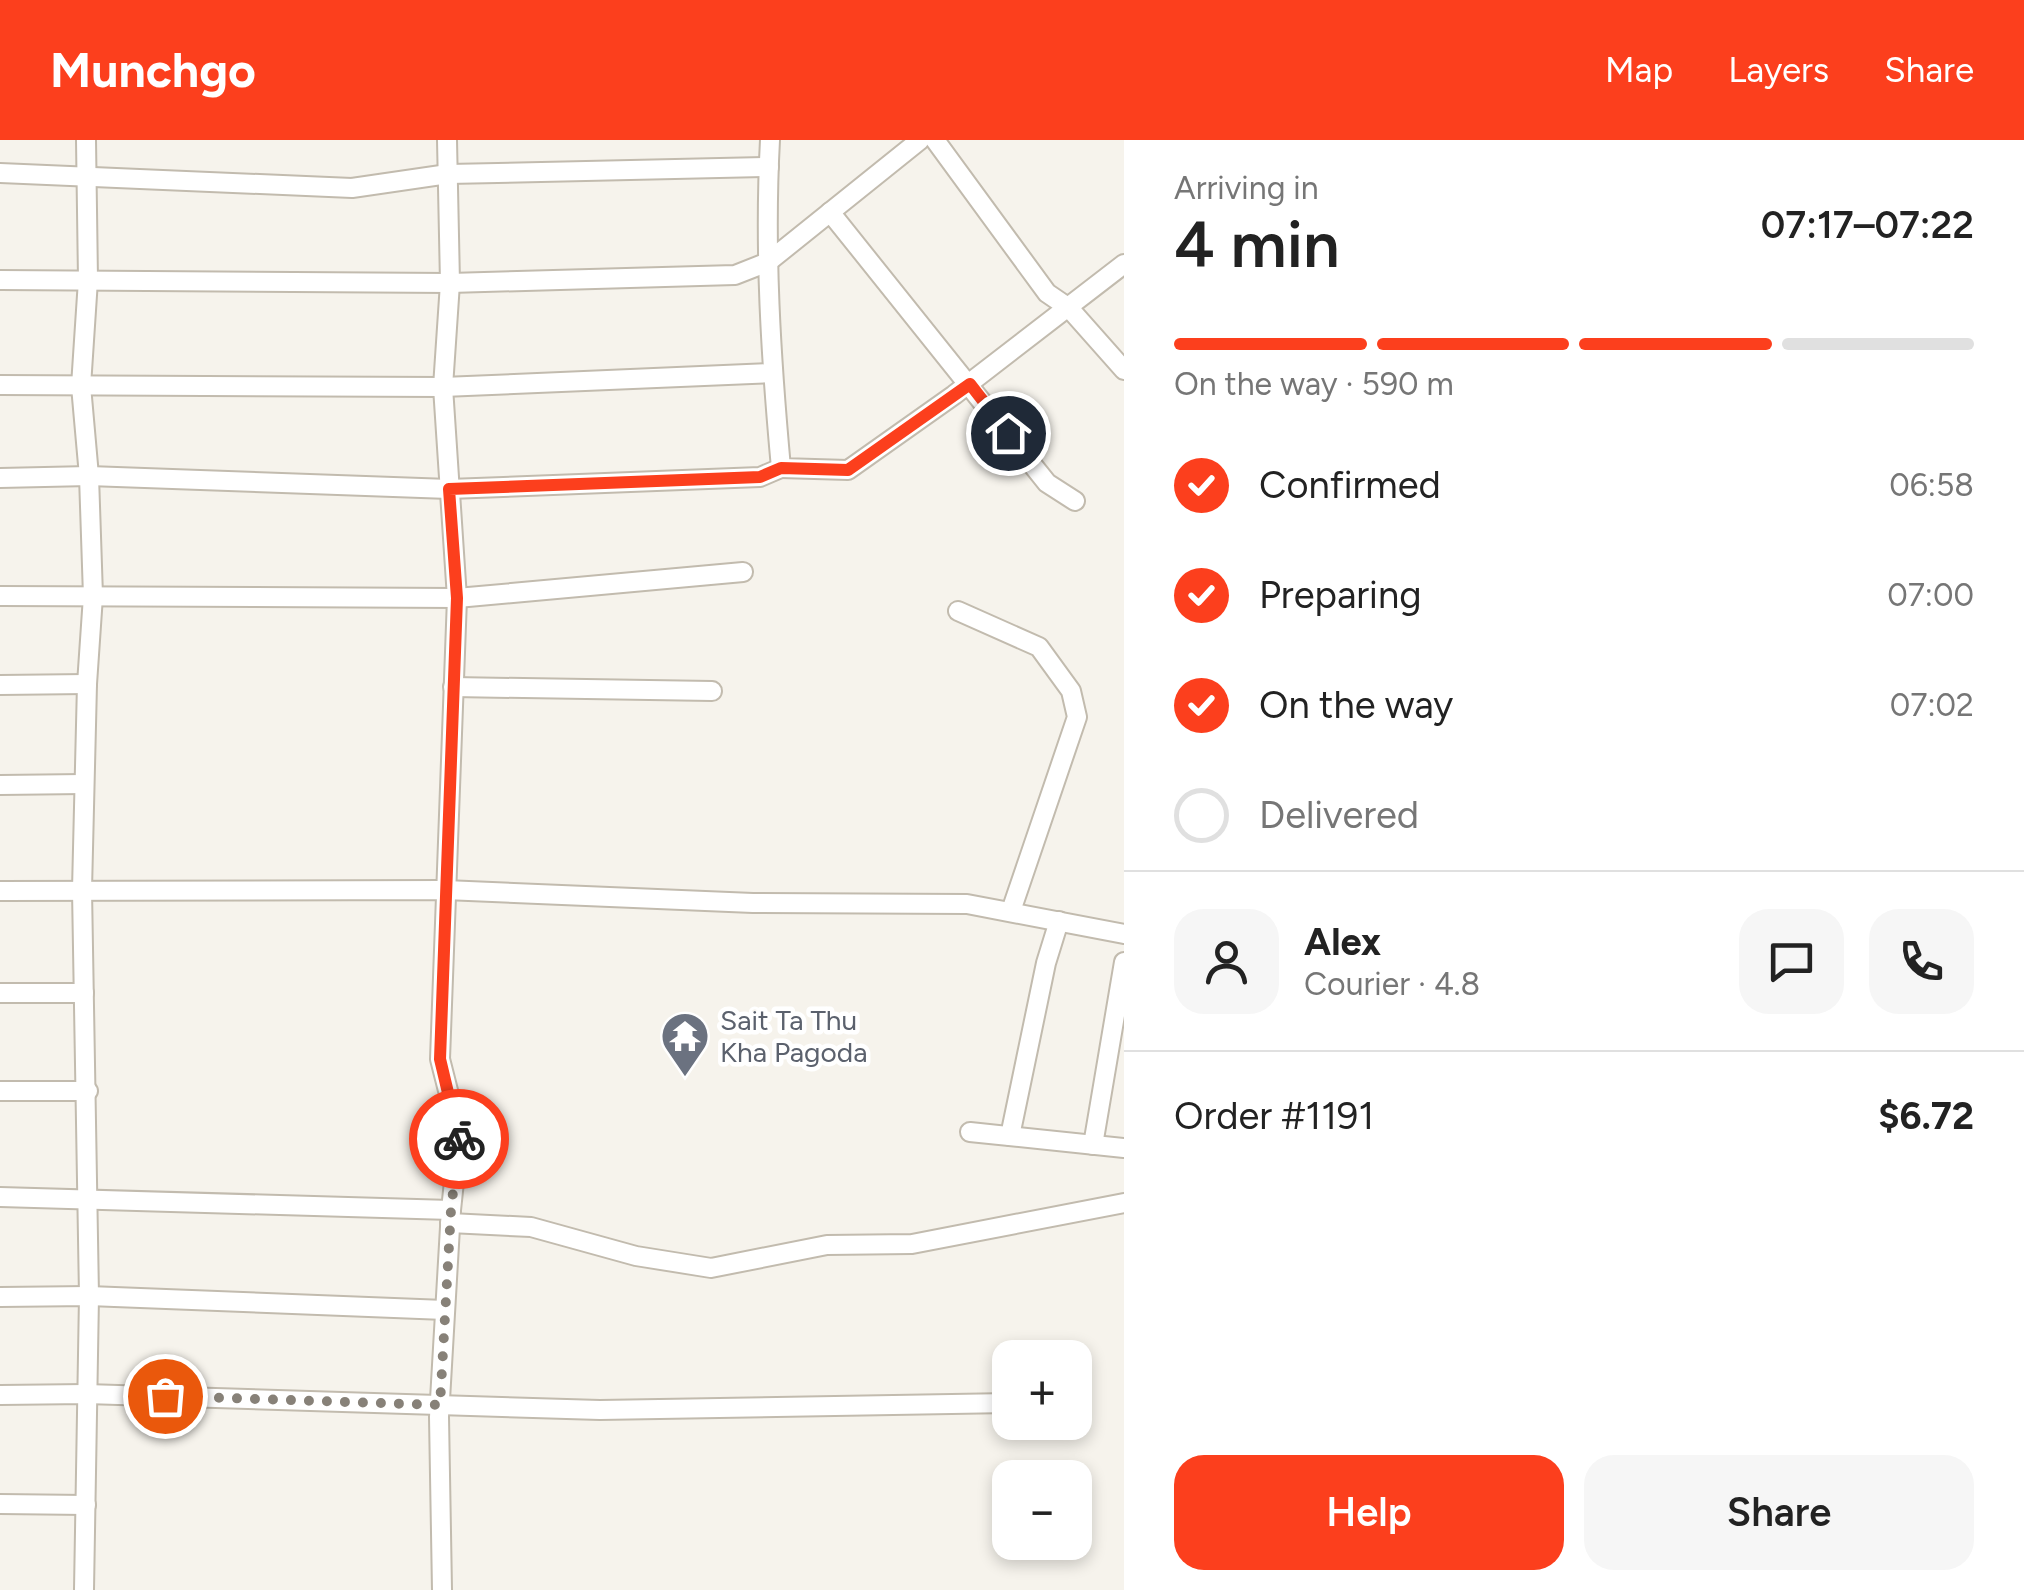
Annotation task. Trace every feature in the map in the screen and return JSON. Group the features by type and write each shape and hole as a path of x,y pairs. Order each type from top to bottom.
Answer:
{"street":[{"path":"84,1590 89,1296 82,890 93,596 81,386 88,280 86,140"},
{"path":"442,1590 440,1405 450,1216 459,1134 440,1059 457,598 444,387 450,284 447,140"},
{"path":"770,140 768,262 781,468"},
{"path":"0,280 450,284 735,275 768,262 920,140"},
{"path":"936,140 1047,293 1069,308 1124,370"},
{"path":"0,173 352,188 448,174 769,166"},
{"path":"830,212 1047,483 1075,501"},
{"path":"0,478 89,476 449,489 760,477 781,468 848,470 970,384 1124,264"},
{"path":"0,385 444,387 772,373"},
{"path":"0,596 457,598 742,572"},
{"path":"958,611 1038,647 1071,691 1077,718 1011,911"},
{"path":"0,685 87,684"},
{"path":"454,687 712,692"},
{"path":"0,785 84,784"},
{"path":"0,891 445,890 752,903 966,904 1123,929"},
{"path":"1010,1136 1058,921"},
{"path":"1093,1145 1124,962"},
{"path":"0,994 84,993"},
{"path":"0,1091 88,1090"},
{"path":"970,1132 1124,1148"},
{"path":"0,1197 450,1216 531,1227 636,1256 711,1268 827,1245 912,1244 1124,1203"},
{"path":"0,1297 89,1296 445,1310"},
{"path":"0,1395 86,1394 600,1410 992,1402"},
{"path":"0,1504 86,1505"}],"way so far":[{"path":"165,1396 440,1405 459,1139"}],"place":[{"name":"Sait Ta Thu Kha Pagoda","path":"685,1078"}],"route":[{"path":"459,1139 440,1059 457,598 449,489 760,477 781,468 848,470 970,384 1008,433"}]}
